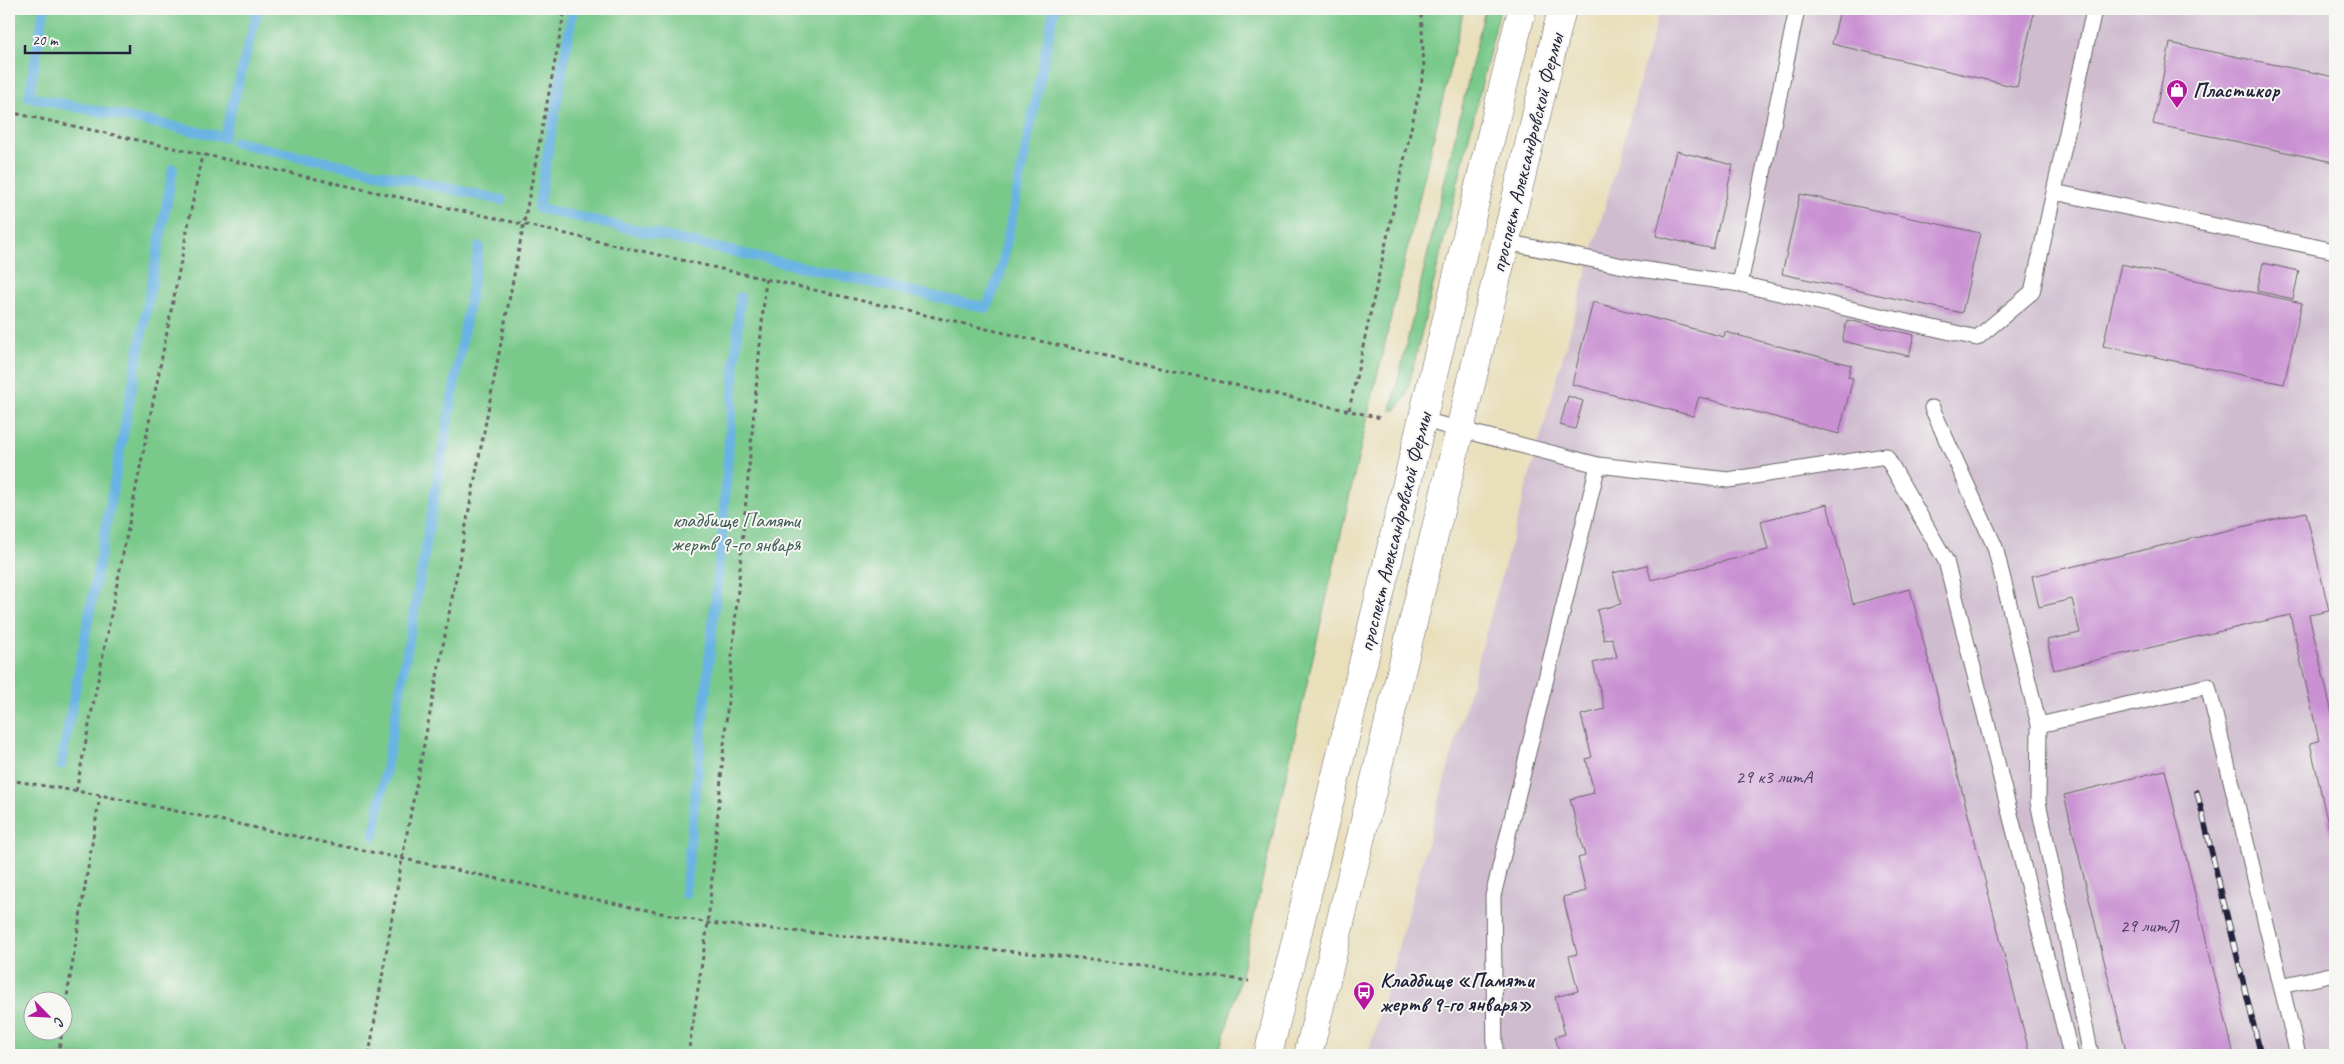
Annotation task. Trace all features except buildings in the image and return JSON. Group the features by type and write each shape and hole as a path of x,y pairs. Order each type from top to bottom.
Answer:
{"main road":[{"name":"проспект Александровской Фермы","path":"1268,1055 1522,9"},
{"name":"проспект Александровской Фермы","path":"1308,1055 1562,9"}],"lane":[{"path":"1740,284 1797,9"},
{"path":"1506,242 1628,267 1740,284 1977,338 2032,292 2094,10"},
{"path":"2054,192 2335,251"},
{"path":"1932,408 1995,547 2040,725 2038,802 2092,1055"},
{"path":"1423,420 1598,465 1728,480 1886,456 1946,561 2071,1055"},
{"path":"1495,1055 1493,896 1598,465"},
{"path":"2040,725 2208,686 2298,1055"},
{"path":"2281,986 2335,974"}],"path":[{"path":"369,1055 402,859 476,482 522,224 565,9"},
{"path":"1349,410 1424,70 1420,9"},
{"path":"9,112 766,278 1381,418"},
{"path":"76,791 202,155"},
{"path":"688,1055 708,923 766,278"},
{"path":"9,780 100,795 708,923 1091,959 1249,981"},
{"path":"68,992 100,795"},
{"path":"58,1055 60,1042"}],"shaded area":[{"path":"1660,9 2335,9 2335,1055 1368,1055"}],"green space":[{"name":"кладбище Памяти жертв 9-го января","path":"9,9 1464,9 1368,415 1240,979 1219,1055 9,1055"},
{"path":"1485,9 1500,9 1406,397 1396,410 1391,410"}],"waterway":[{"path":"44,9 29,97 224,137 258,9"},
{"path":"573,9 538,208 986,308 1000,275 1054,9"},
{"path":"235,142 502,200"},
{"path":"61,765 173,169"},
{"path":"374,836 479,247"},
{"path":"685,894 722,535 740,297"}],"railway":[{"path":"2197,792 2261,1055"}],"place":[{"name":"Пластикор","path":"2177,109"},
{"name":"Кладбище «Памяти жертв 9-го января»","path":"1364,1011"}]}
